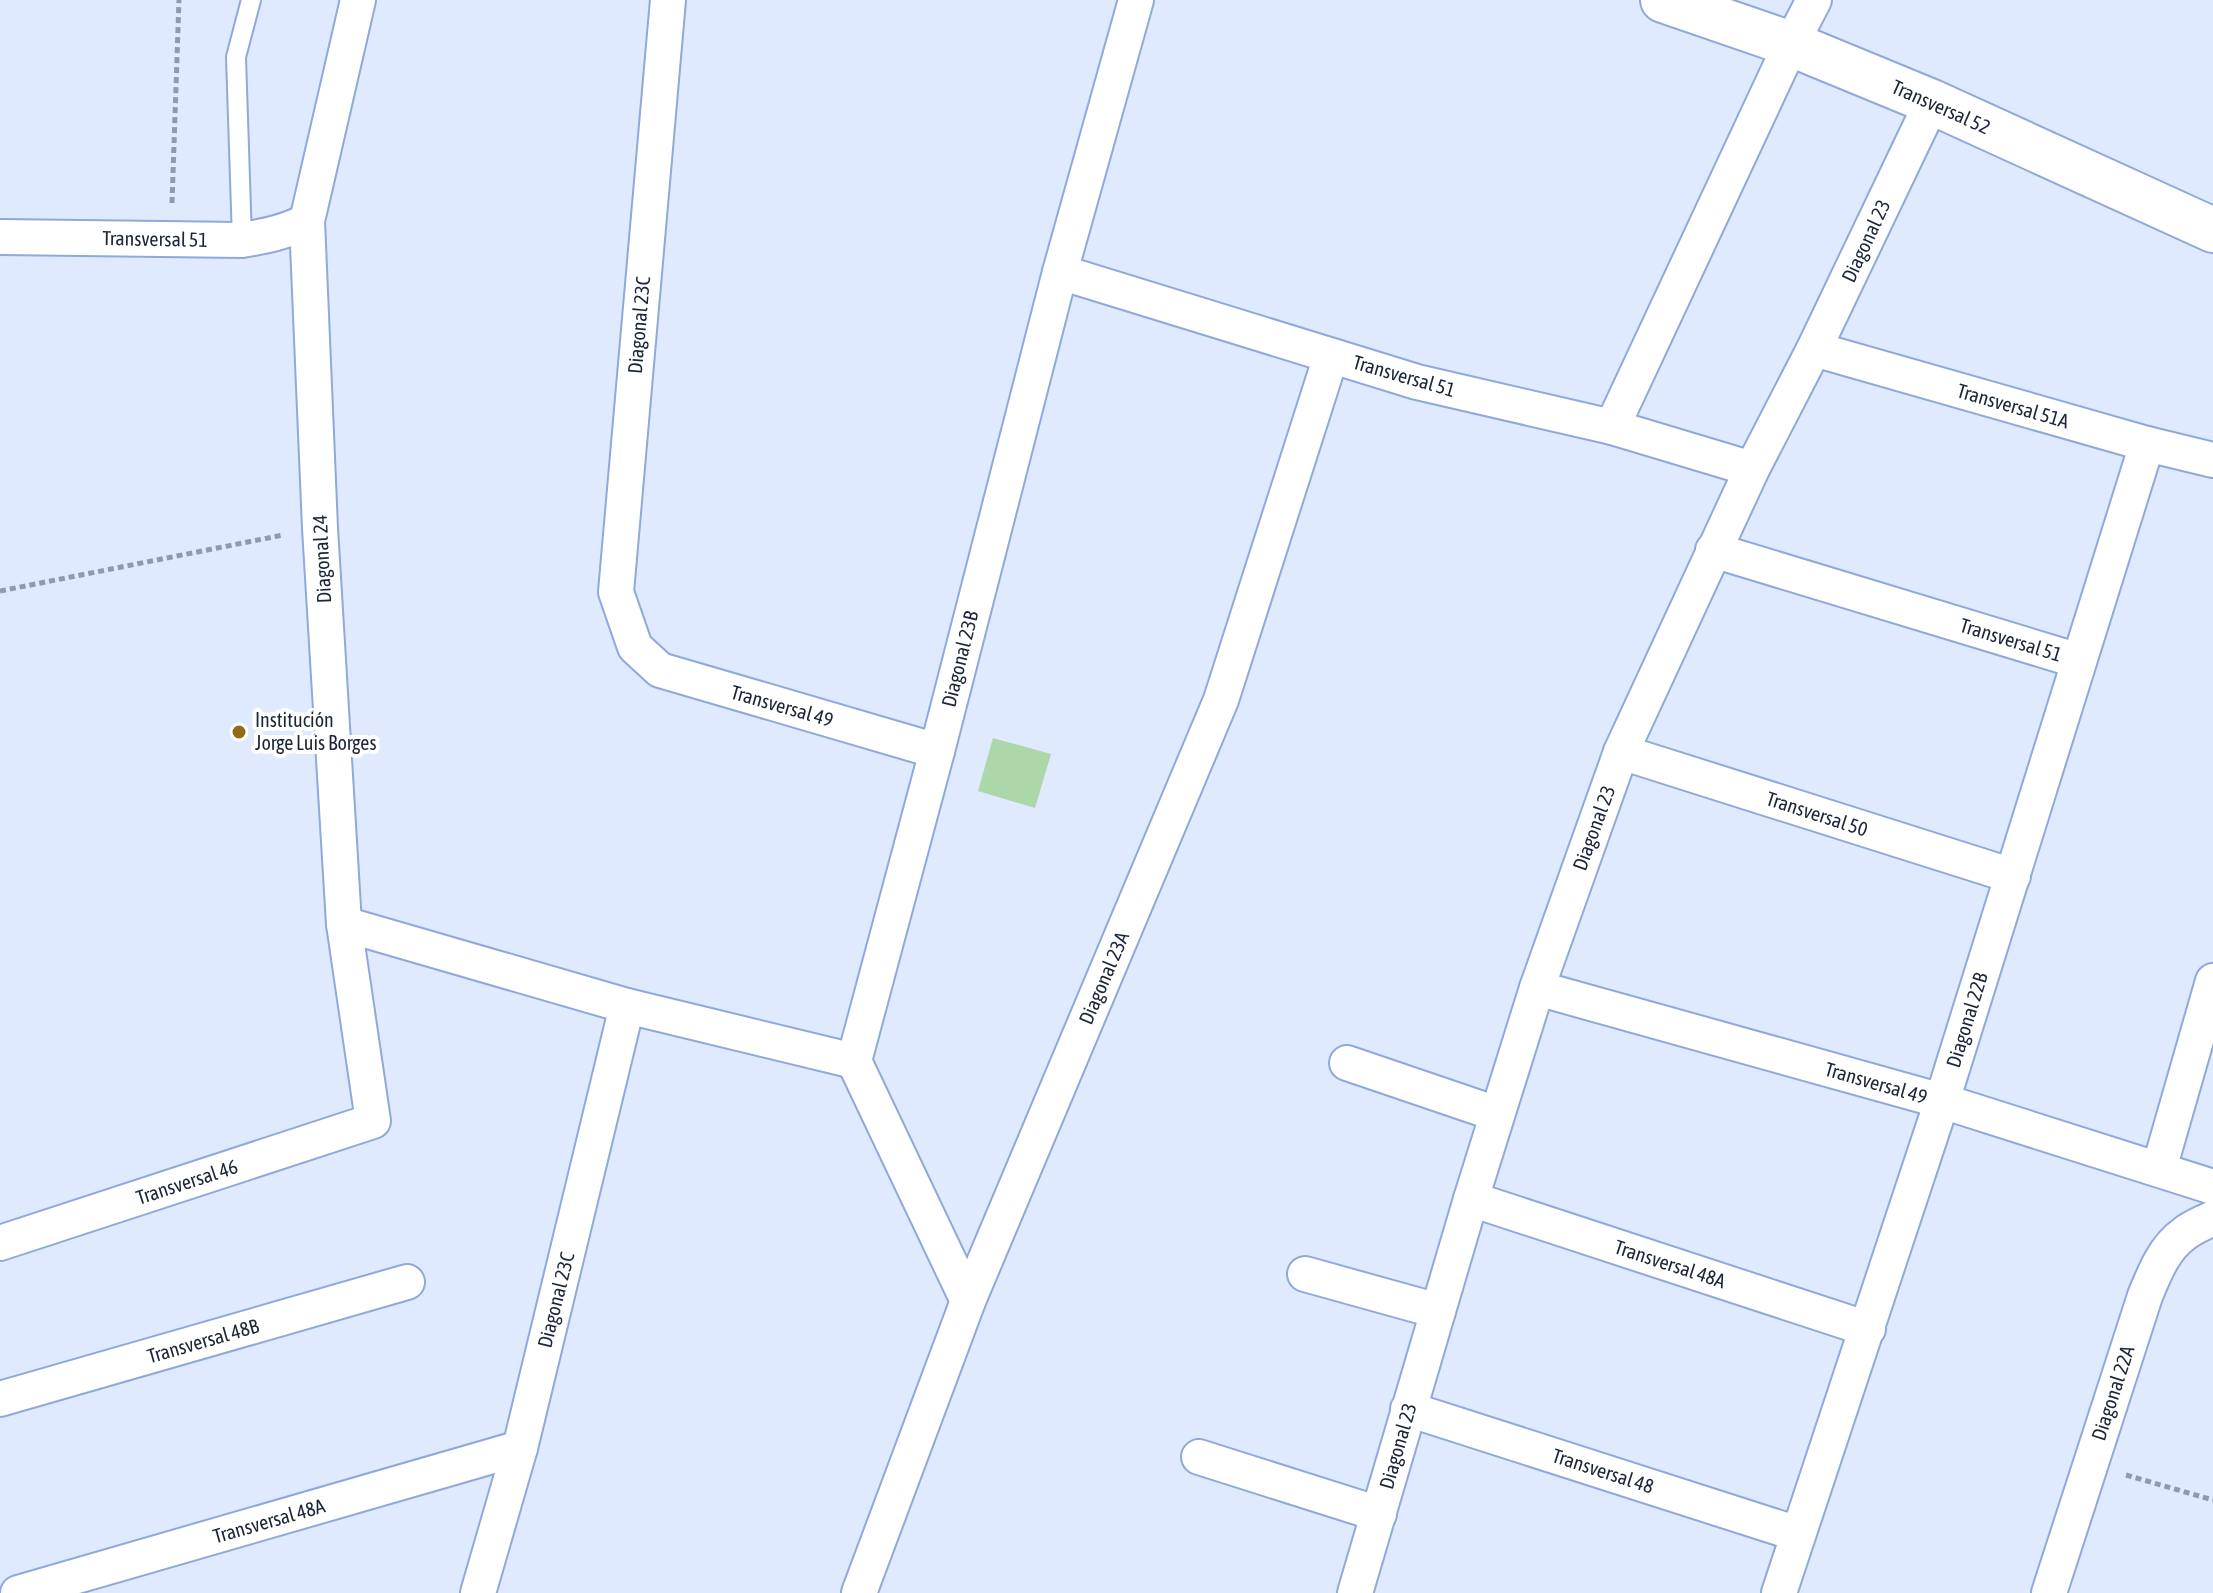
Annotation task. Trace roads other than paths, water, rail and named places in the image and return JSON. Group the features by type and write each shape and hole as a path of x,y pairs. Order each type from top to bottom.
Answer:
{"street":[{"name":"Diagonal 24","path":"358,0 307,221 320,528 344,924 373,1121"},
{"name":"Diagonal 23C","path":"635,647 616,592 668,0"},
{"name":"Diagonal 23B","path":"854,1061 1060,272 1136,0"},
{"name":"Transversal 52","path":"1663,0 1791,44 1932,102 2213,230"},
{"path":"1612,427 1814,0"},
{"name":"Diagonal 23","path":"1355,1593 1497,1114 1537,988 1621,752 1713,550 1814,349 1932,102"},
{"name":"Transversal 51","path":"0,237 242,240 273,235 307,221"},
{"name":"Transversal 51","path":"1060,272 1417,382 1612,427 1752,469"},
{"name":"Transversal 51A","path":"1814,349 2213,460"},
{"name":"Diagonal 23A","path":"859,1593 968,1301 1221,700 1331,356"},
{"name":"Diagonal 22B","path":"1779,1593 1942,1101 2147,444"},
{"name":"Transversal 51","path":"1713,550 2079,661"},
{"name":"Transversal 49","path":"635,647 660,670 937,751"},
{"name":"Transversal 50","path":"1621,752 2013,876"},
{"path":"344,924 627,1006 854,1061 968,1301"},
{"path":"2159,1169 2213,981"},
{"name":"Transversal 49","path":"1537,988 1942,1101 2213,1187"},
{"name":"Diagonal 23C","path":"478,1593 520,1448 627,1006"},
{"path":"1347,1063 1497,1114"},
{"name":"Transversal 46","path":"0,1243 373,1121"},
{"name":"Transversal 48A","path":"1471,1199 1868,1329"},
{"name":"Diagonal 22A","path":"2049,1593 2154,1273 2168,1250 2183,1234 2213,1218"},
{"path":"1305,1274 1438,1311"},
{"name":"Transversal 48B","path":"0,1399 407,1282"},
{"name":"Transversal 48","path":"1408,1409 1798,1534"},
{"name":"Transversal 48A","path":"18,1593 520,1448"},
{"path":"1199,1457 1379,1514"}],"lane":[{"path":"242,240 236,57 251,0"}],"place":[{"name":"Institución Jorge Luis Borges","path":"239,732"}]}
